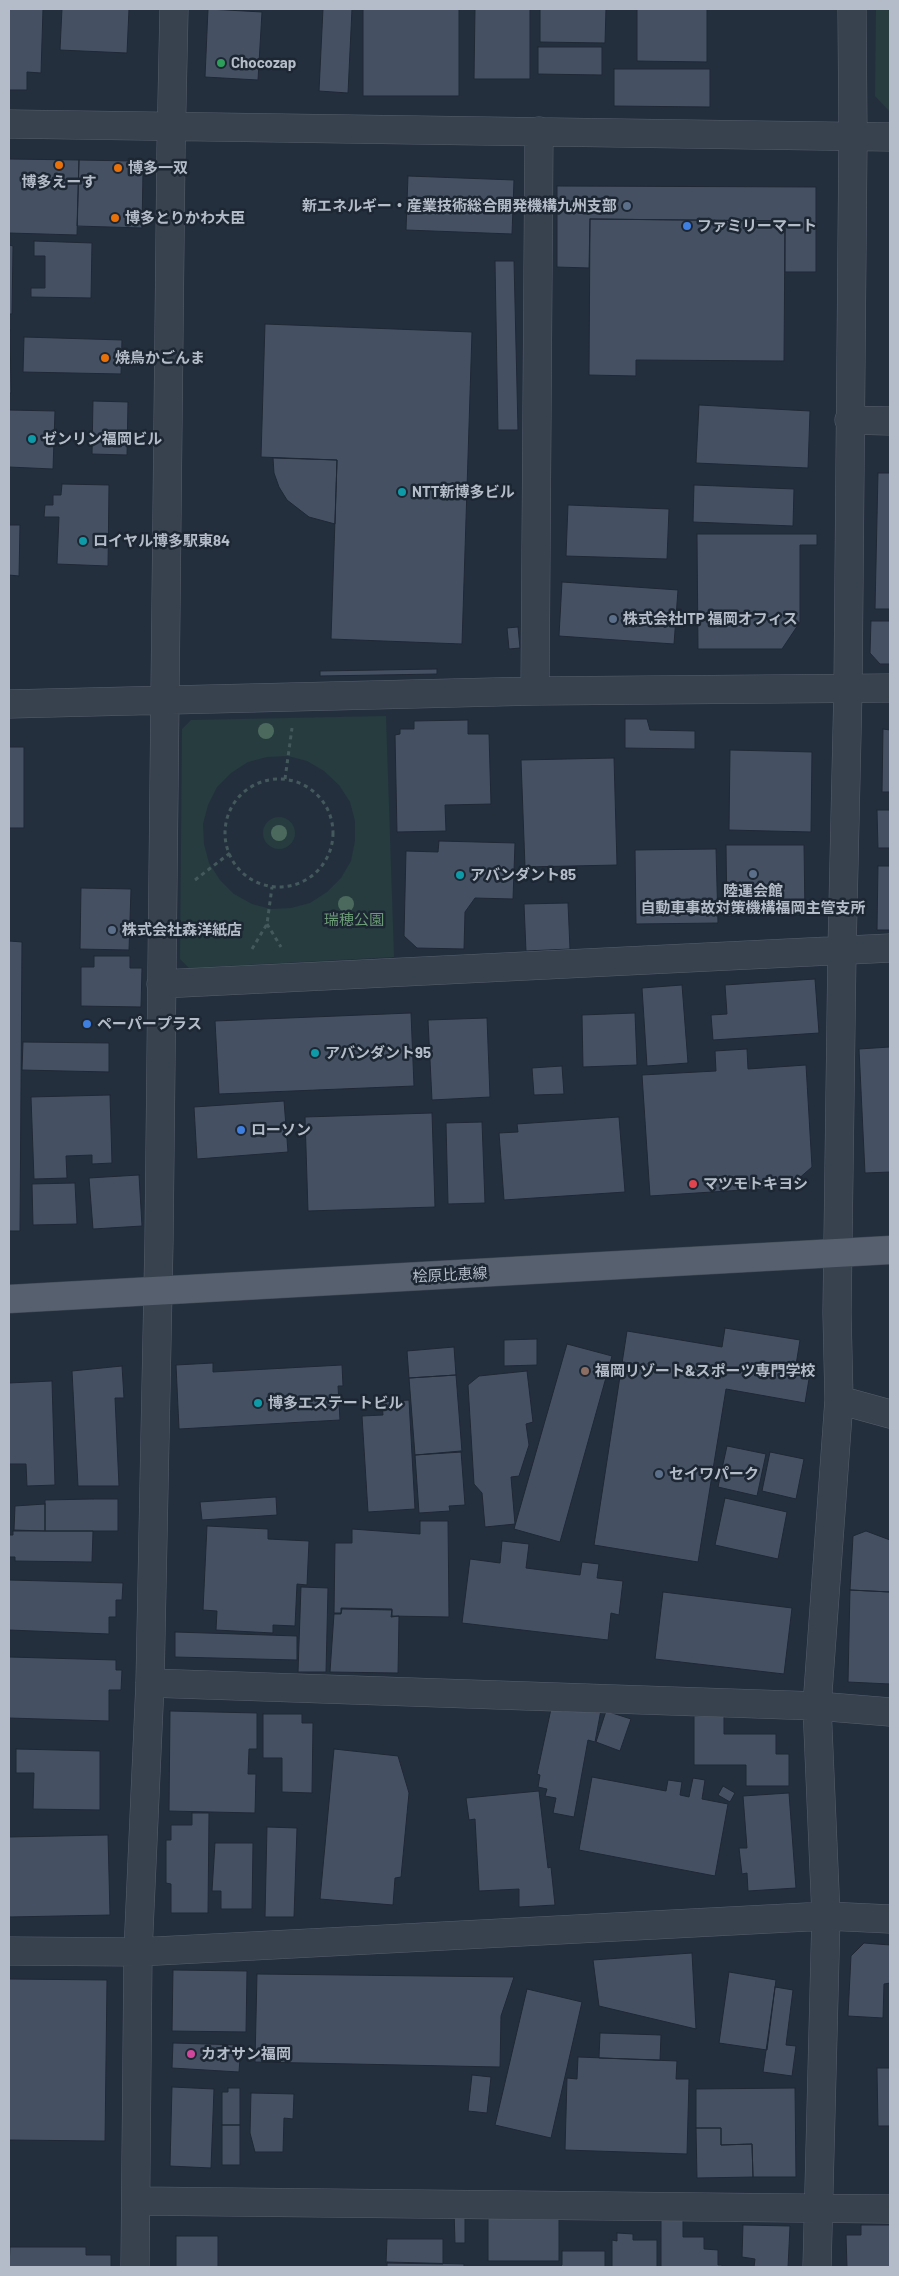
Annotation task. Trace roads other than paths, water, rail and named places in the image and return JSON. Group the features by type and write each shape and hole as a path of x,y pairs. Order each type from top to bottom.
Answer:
{"main road":[{"name":"桧原比恵線","path":"9,1299 890,1250"}],"street":[{"path":"135,2267 138,1952 150,1683 156,1292 159,1240 174,9"},
{"path":"818,2267 817,2209 826,1916 817,1706 839,1400 838,1253 848,689 853,136 852,9"},
{"path":"9,124 890,137"},
{"path":"535,691 539,131"},
{"path":"849,420 890,421"},
{"path":"9,704 535,691 890,688"},
{"path":"161,984 232,982 890,948"},
{"path":"839,1400 890,1414"},
{"path":"150,1683 817,1706 890,1712"},
{"path":"9,1951 138,1952 826,1916 890,1919"},
{"path":"137,2201 890,2209"}],"place":[{"name":"Chocozap","path":"221,63"},
{"name":"博多えーす","path":"59,165"},
{"name":"博多一双","path":"118,168"},
{"name":"新エネルギー・産業技術総合開発機構九州支部","path":"627,206"},
{"name":"博多とりかわ大臣","path":"115,218"},
{"name":"ファミリーマート","path":"687,226"},
{"name":"焼鳥かごんま","path":"105,358"},
{"name":"ゼンリン福岡ビル","path":"32,439"},
{"name":"NTT新博多ビル","path":"402,492"},
{"name":"ロイヤル博多駅東84","path":"83,541"},
{"name":"株式会社ITP 福岡オフィス","path":"613,619"},
{"name":"陸運会館 自動車事故対策機構福岡主管支所","path":"753,874"},
{"name":"アバンダント85","path":"460,875"},
{"name":"株式会社森洋紙店","path":"112,930"},
{"name":"ペーパープラス","path":"87,1024"},
{"name":"アバンダント95","path":"315,1053"},
{"name":"ローソン","path":"241,1130"},
{"name":"マツモトキヨシ","path":"693,1184"},
{"name":"福岡リゾート&スポーツ専門学校","path":"585,1371"},
{"name":"博多エステートビル","path":"258,1403"},
{"name":"セイワパーク","path":"659,1474"},
{"name":"カオサン福岡","path":"191,2054"}],"park label":[{"name":"瑞穂公園","path":"354,920"}]}
